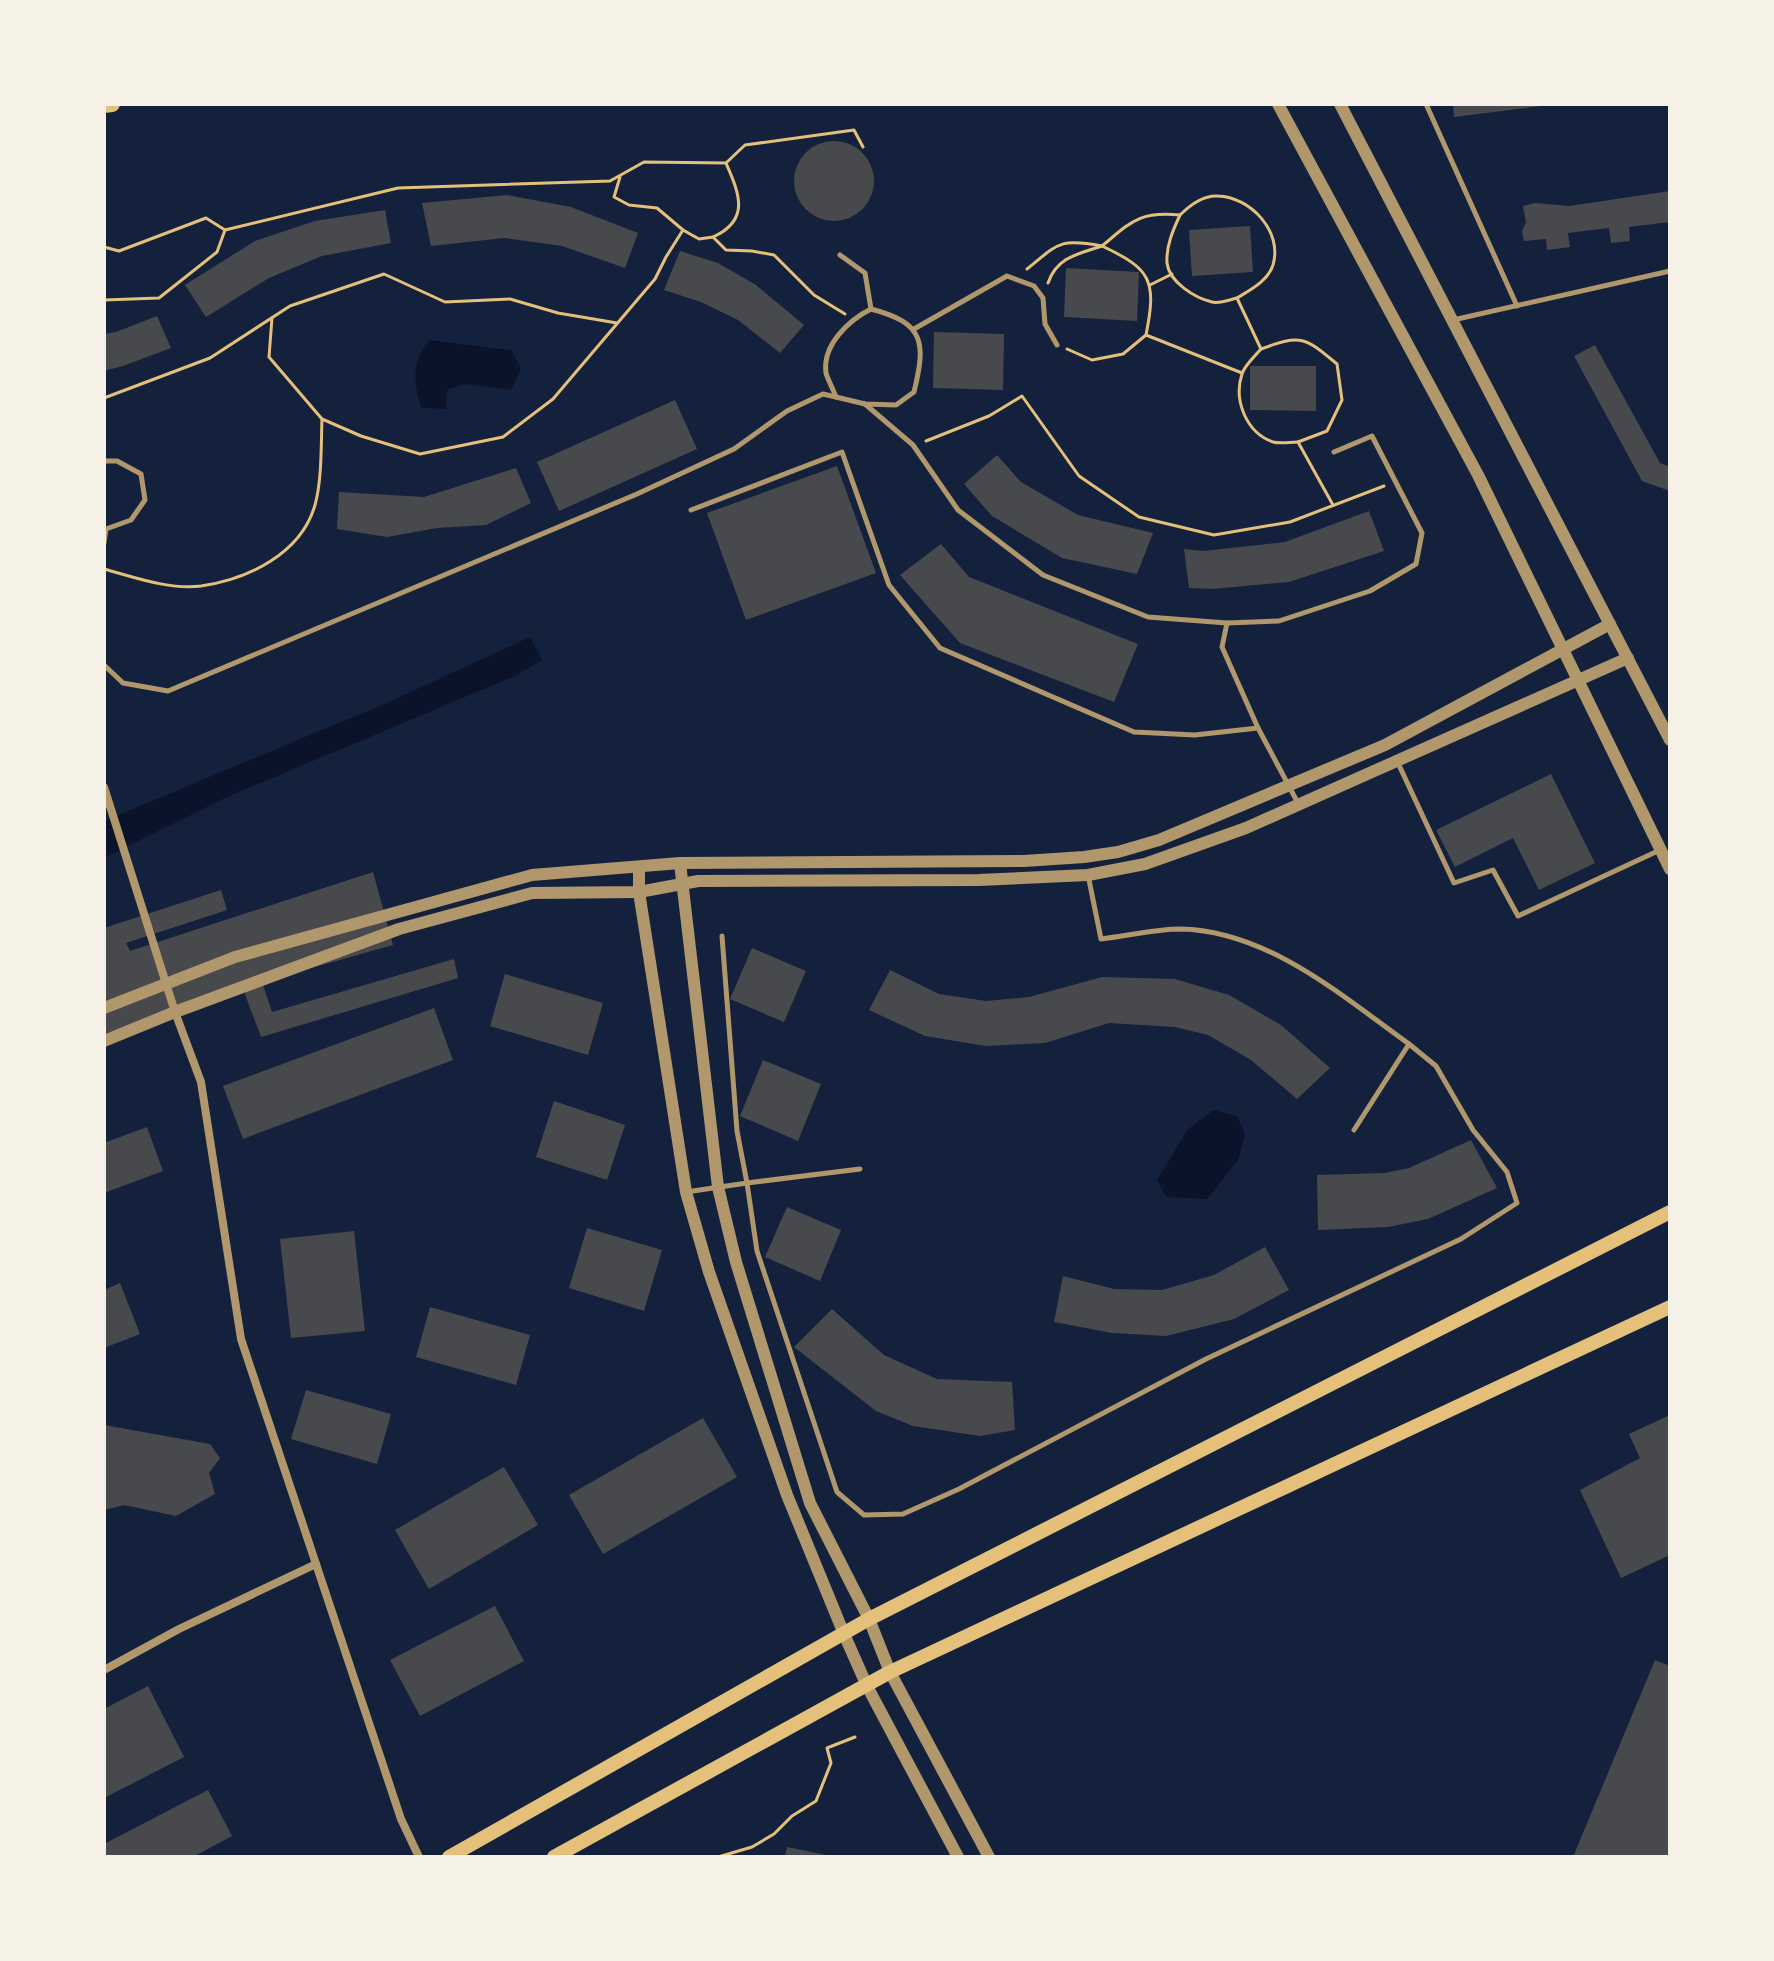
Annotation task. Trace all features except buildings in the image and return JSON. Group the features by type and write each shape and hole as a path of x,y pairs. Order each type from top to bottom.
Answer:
{"main road":[{"path":"104,105 112,104"},
{"path":"449,1857 869,1619 1670,1212"},
{"path":"554,1857 890,1672 1670,1307"}],"street":[{"path":"1278,104 1478,475 1670,869"},
{"path":"1340,104 1670,740"},
{"path":"104,1008 235,957 532,875 680,863 1024,861 1118,852 1159,840 1385,745 1562,647 1610,624"},
{"path":"104,1041 399,929 532,893 639,892 683,884 780,879 979,880 1088,875 1145,864 1246,828 1628,658"},
{"path":"105,792 175,1012 201,1082 241,1339 401,1819 419,1857"},
{"path":"680,863 718,1187 736,1262 810,1503 869,1619 890,1672 989,1857"},
{"path":"639,867 639,892 686,1192 709,1272 787,1495 844,1634 867,1686 958,1857"},
{"path":"104,1670 179,1629 316,1564"}],"lane":[{"path":"1426,104 1517,306"},
{"path":"840,255 865,273 871,309"},
{"path":"1452,320 1670,271"},
{"path":"914,329 1007,276 1034,286 1043,298 1045,324 1057,345"},
{"path":"104,665 123,683 168,691 637,494 734,449 787,411 823,394 865,404 896,405 914,392 923,355 914,329 893,315 871,309 852,319 831,346 826,371 836,397"},
{"path":"865,404 913,445 958,510 1043,575 1148,617 1227,623 1279,621 1370,591 1416,564 1422,533 1372,436 1334,452"},
{"path":"691,510 842,452 889,585 940,648 1134,732 1195,735 1258,728"},
{"path":"104,461 117,461 141,474 145,500 131,520 105,529 104,543"},
{"path":"1227,623 1222,647 1258,728 1299,805"},
{"path":"1397,761 1454,883 1493,870 1518,916 1660,849"},
{"path":"722,936 737,1131 757,1251 837,1492 864,1515 903,1514 959,1489 1206,1359 1461,1239 1517,1203 1507,1172 1473,1130 1436,1066 1409,1044 1324,983 1248,940 1181,929 1101,939 1088,875"},
{"path":"1354,1130 1409,1044"},
{"path":"686,1192 860,1169"}],"path":[{"path":"104,247 119,251 206,218 225,230 398,188 610,181 644,162 726,163 745,145 854,130 863,147"},
{"path":"620,177 614,197 629,205 657,208 699,239 725,232 740,212 739,193 726,163"},
{"path":"1215,195 1238,199 1260,216 1273,238 1273,265 1259,285 1237,298 1215,303 1176,282 1172,274 1167,266 1169,241 1180,215 1193,203 1215,195"},
{"path":"1043,298 1051,275 1065,258 1102,246 1129,223 1154,212 1180,215"},
{"path":"104,300 159,298 217,252 225,230"},
{"path":"272,318 269,357 322,419 361,436 420,454 503,437 553,399 655,279 683,230"},
{"path":"713,237 726,250 774,255 814,295 852,319"},
{"path":"1016,279 1053,248 1072,240 1102,246 1129,259 1149,279 1151,308 1146,335 1123,354 1092,360 1057,345"},
{"path":"104,398 210,358 290,306 384,274 445,302 510,299 558,313 617,323"},
{"path":"1149,286 1172,274"},
{"path":"1237,298 1261,349"},
{"path":"1146,335 1242,373"},
{"path":"1285,340 1311,342 1337,364 1342,400 1327,431 1298,442 1276,443 1255,432 1244,416 1242,373 1261,349 1285,340"},
{"path":"913,445 989,416 1022,396 1079,476 1139,517 1214,535 1290,522 1395,481"},
{"path":"104,569 150,582 199,586 255,571 295,544 315,505 322,419"},
{"path":"1298,442 1333,505"},
{"path":"718,1857 752,1847 816,1801 831,1763 827,1748 855,1737"}],"water":[{"path":"429,340 511,350 521,368 511,390 464,384 447,390 446,409 421,408 416,373 419,357"},
{"path":"530,637 542,660 515,676 227,797 104,858 104,821 389,702"},
{"path":"1214,1110 1238,1117 1245,1135 1238,1160 1207,1199 1166,1197 1157,1180 1188,1129"}]}
